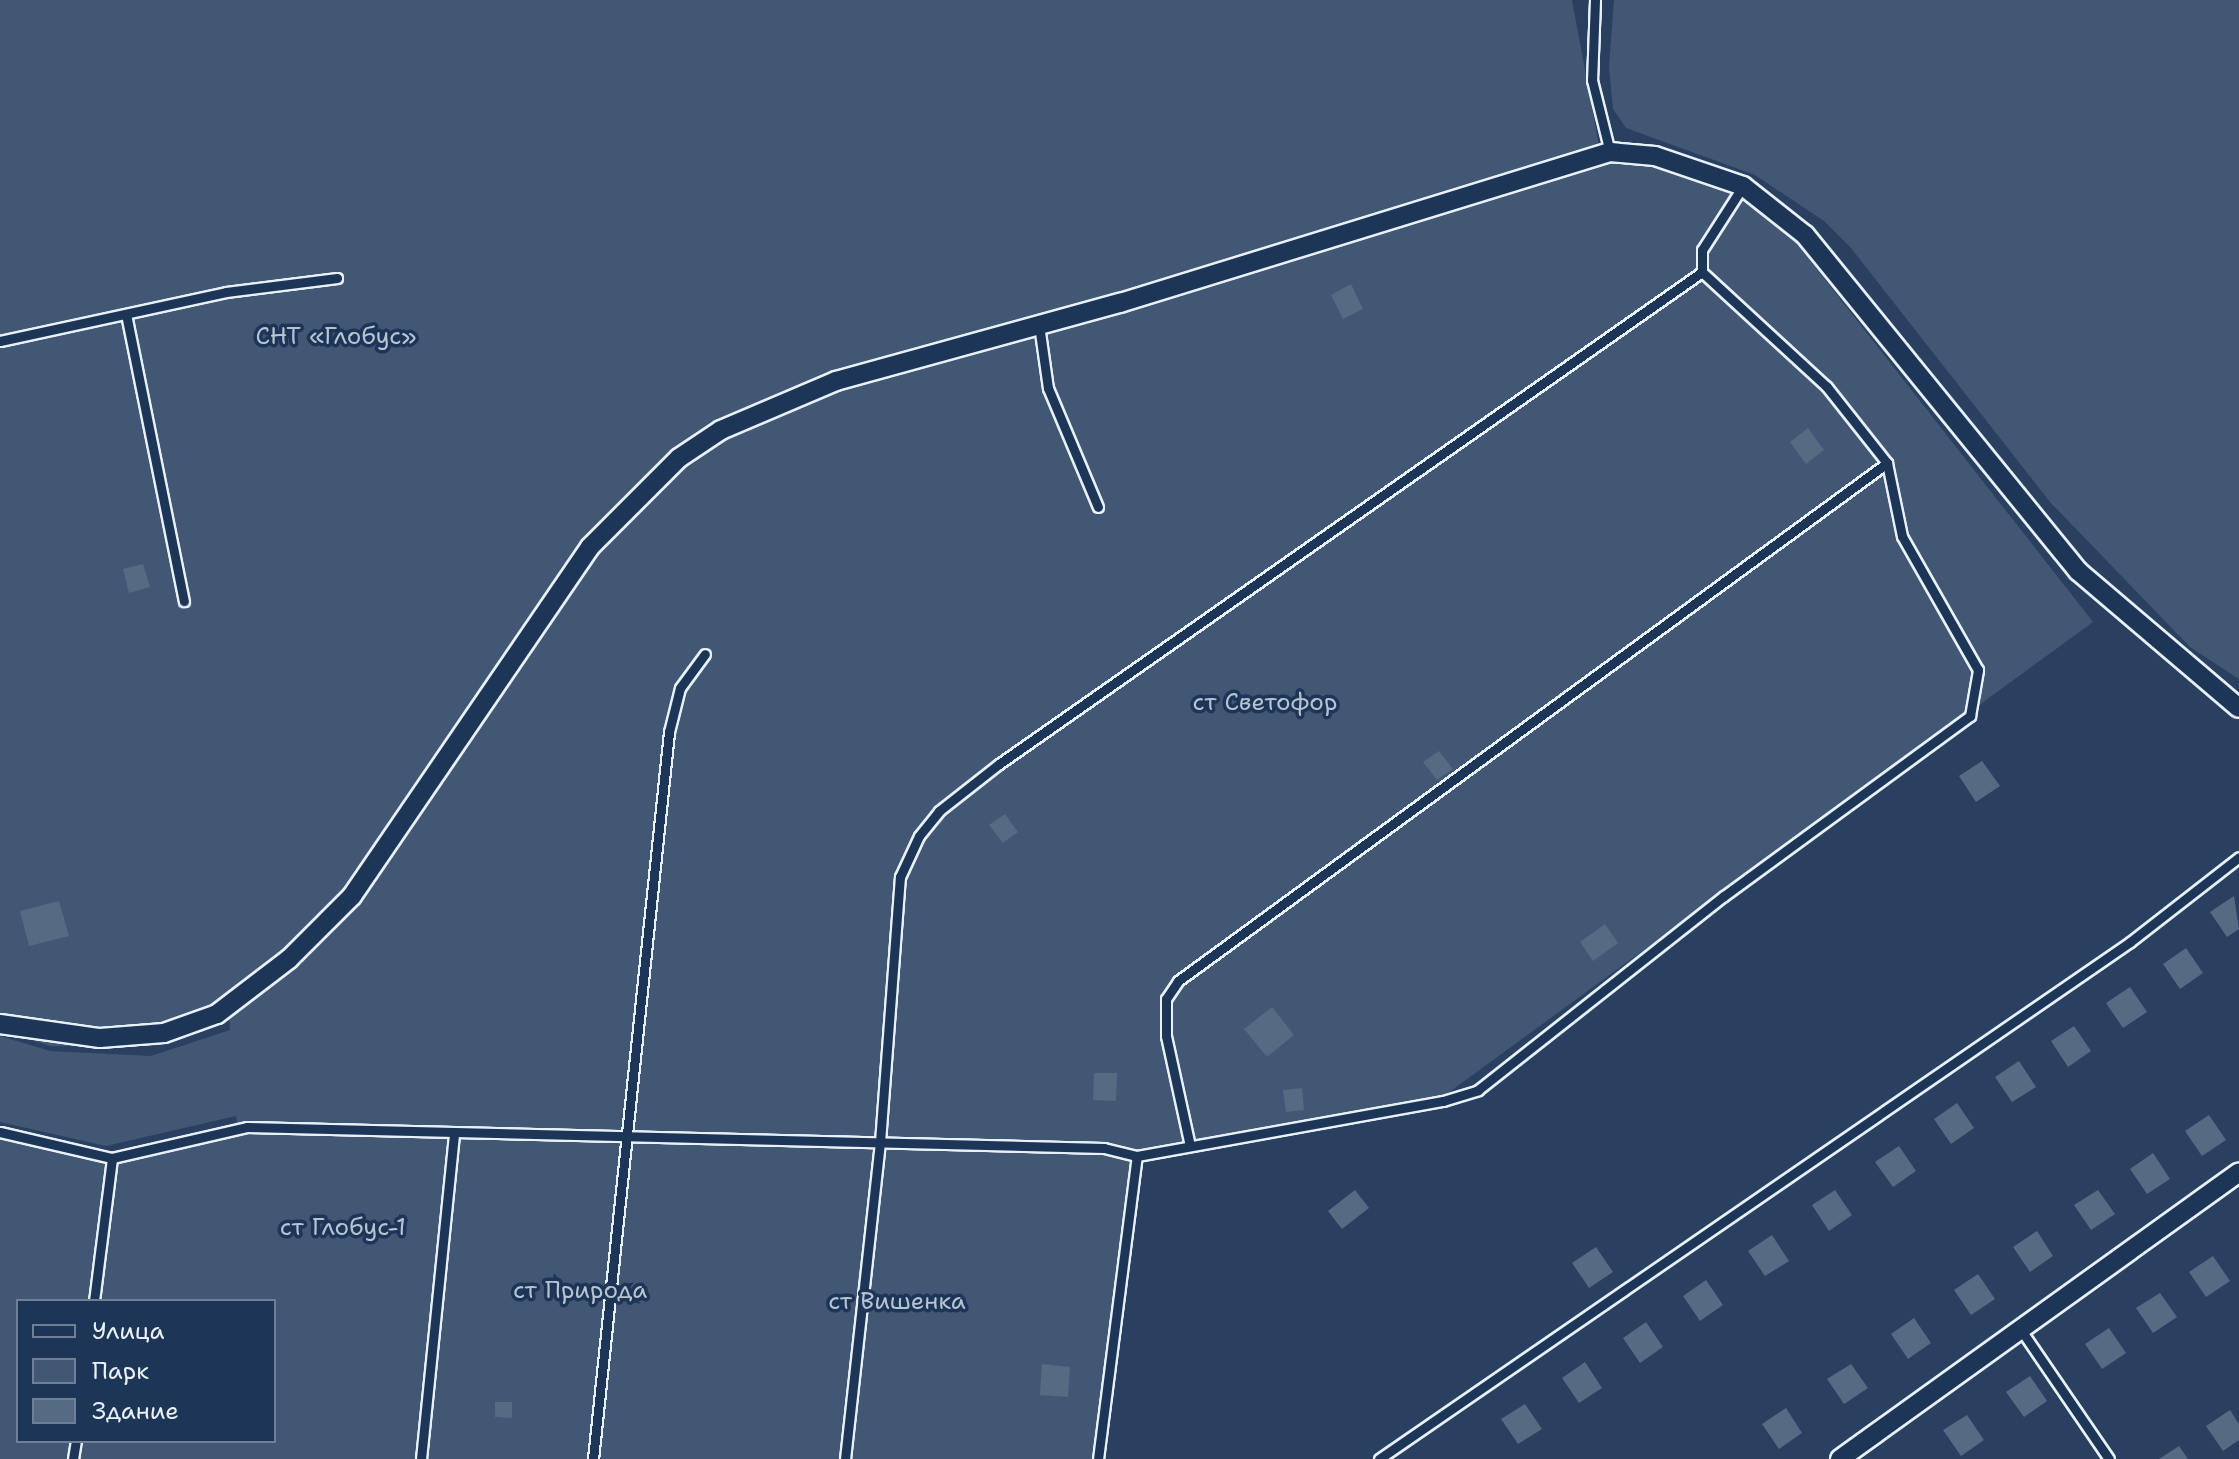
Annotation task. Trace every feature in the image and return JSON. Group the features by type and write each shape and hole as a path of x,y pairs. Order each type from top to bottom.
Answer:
{"street":[{"path":"0,1024 100,1038 164,1033 217,1014 289,959 352,896 590,547 679,458 721,430 785,400 1610,152 1655,156 1743,186 1805,235 2078,571 2239,710"},
{"path":"1840,1459 2239,1172"}],"lane":[{"path":"1595,0 1592,80 1610,152"},
{"path":"0,1132 112,1158 247,1127 454,1135 625,1133 1104,1148 1137,1156 1443,1101 1478,1090 1724,896 1970,716 1978,670 1902,536 1887,463 1827,387 1702,272 1702,250 1743,186"},
{"path":"845,1459 880,1142 900,877 919,836 939,811 1702,272"},
{"path":"0,341 226,292 337,278"},
{"path":"126,314 184,601"},
{"path":"1039,325 1048,388 1098,507"},
{"path":"1190,1146 1166,1036 1166,999 1178,981 1887,463"},
{"path":"593,1459 669,732 680,688 705,654"},
{"path":"1379,1459 2130,942 2239,857"},
{"path":"421,1459 454,1135"},
{"path":"1098,1459 1137,1156"},
{"path":"94,1299 112,1158"},
{"path":"2021,1330 2109,1459"}],"green space":[{"path":"0,0 1572,0 1602,162 1682,164 1769,208 2093,622 1437,1101 1142,1153 1101,1459 0,1459 0,1133 111,1163 237,1122 236,1116 106,1146 0,1122 0,1036 50,1051 151,1056 230,1030 229,1013 154,1046 50,1046 0,1029"},
{"path":"1614,0 2239,0 2239,679 2190,647 2050,502 1851,248 1824,221 1755,175 1626,128 1613,109 1609,67"}],"building":[{"path":"1351,284 1363,309 1343,319 1331,295"},
{"path":"1808,428 1824,450 1806,464 1790,442"},
{"path":"143,564 150,587 129,593 123,569"},
{"path":"1439,751 1453,769 1437,780 1423,762"},
{"path":"1982,761 2000,786 1976,802 1959,776"},
{"path":"1005,814 1018,832 1003,843 989,825"},
{"path":"2234,896 2239,929 2227,937 2210,912"},
{"path":"59,901 69,936 29,946 20,911"},
{"path":"1605,924 1618,943 1593,961 1580,942"},
{"path":"2186,948 2203,973 2180,989 2163,964"},
{"path":"2130,987 2147,1012 2123,1028 2106,1003"},
{"path":"1272,1007 1294,1035 1267,1057 1244,1029"},
{"path":"2074,1026 2091,1051 2068,1067 2051,1041"},
{"path":"2019,1061 2036,1087 2012,1102 1995,1077"},
{"path":"1094,1073 1117,1073 1116,1101 1093,1100"},
{"path":"1302,1088 1304,1110 1286,1112 1283,1090"},
{"path":"1957,1103 1974,1128 1951,1144 1934,1119"},
{"path":"2209,1115 2226,1140 2202,1156 2185,1131"},
{"path":"1899,1146 1916,1171 1893,1187 1875,1162"},
{"path":"2153,1153 2170,1179 2147,1194 2130,1169"},
{"path":"1355,1190 1369,1208 1342,1229 1328,1211"},
{"path":"1835,1190 1852,1215 1829,1231 1812,1205"},
{"path":"2098,1190 2115,1214 2091,1230 2074,1205"},
{"path":"2037,1231 2053,1256 2030,1272 2013,1247"},
{"path":"1772,1235 1789,1261 1765,1276 1748,1251"},
{"path":"1596,1247 1613,1272 1589,1288 1572,1263"},
{"path":"2213,1256 2230,1281 2206,1297 2189,1272"},
{"path":"1978,1274 1995,1299 1971,1315 1954,1290"},
{"path":"1706,1280 1723,1305 1700,1321 1683,1296"},
{"path":"2160,1293 2177,1317 2153,1333 2136,1308"},
{"path":"1914,1318 1931,1343 1908,1359 1891,1334"},
{"path":"1646,1322 1663,1347 1640,1363 1623,1338"},
{"path":"2109,1328 2126,1353 2102,1369 2085,1344"},
{"path":"1585,1362 1602,1388 1579,1403 1562,1378"},
{"path":"1042,1364 1070,1367 1068,1397 1040,1395"},
{"path":"1851,1364 1868,1388 1844,1404 1827,1379"},
{"path":"2030,1376 2047,1401 2024,1417 2006,1392"},
{"path":"495,1402 512,1402 512,1418 495,1417"},
{"path":"1525,1404 1542,1429 1518,1444 1501,1419"},
{"path":"1786,1408 1802,1433 1779,1449 1762,1424"},
{"path":"2230,1410 2239,1424 2239,1440 2223,1451 2206,1426"},
{"path":"1967,1415 1984,1440 1961,1456 1943,1430"},
{"path":"2179,1446 2188,1459 2159,1459"}],"park label":[{"name":"СНТ «Глобус»","path":"336,337"},
{"name":"ст Светофор","path":"1265,703"},
{"name":"ст Глобус-1","path":"343,1228"},
{"name":"ст Природа","path":"580,1291"},
{"name":"ст Вишенка","path":"897,1302"}]}
